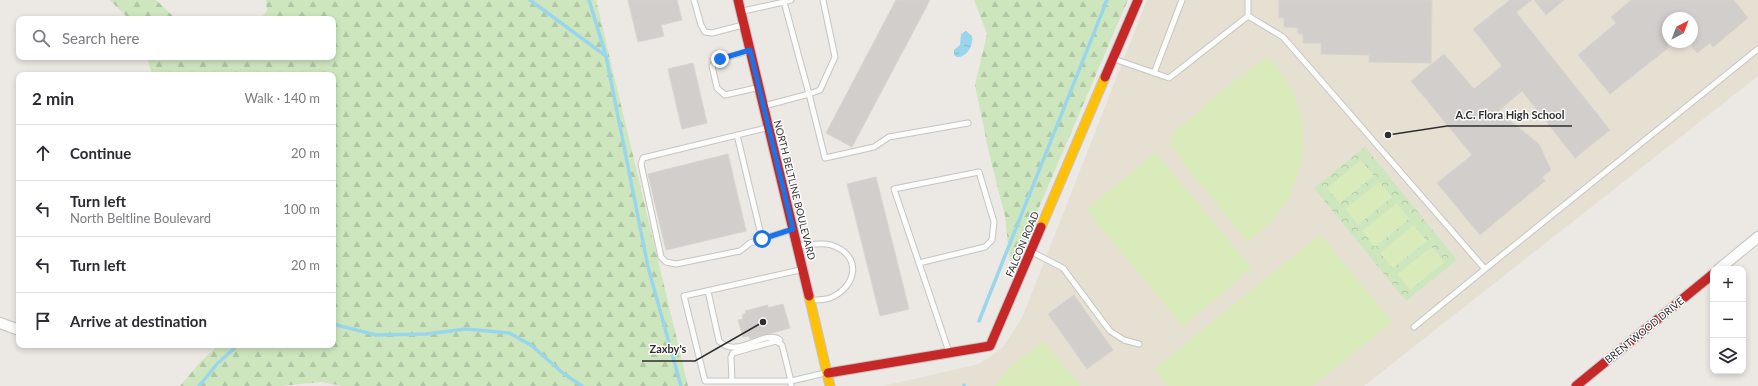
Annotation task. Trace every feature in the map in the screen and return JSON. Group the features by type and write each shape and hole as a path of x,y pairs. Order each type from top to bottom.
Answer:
{"street":[{"name":"NORTH BELTLINE BOULEVARD","path":"738,0 830,386"},
{"name":"FALCON ROAD","path":"828,373 990,346 1138,0"},
{"path":"1723,266 1758,237"},
{"name":"BRENTWOOD DRIVE","path":"1576,386 1710,276"},
{"path":"0,323 16,329"}],"lane":[{"path":"694,0 701,26 705,32 712,33 744,25"},
{"path":"740,11 791,0"},
{"path":"763,107 820,90 835,57 823,0"},
{"path":"1154,73 1182,0"},
{"path":"1248,0 1248,16"},
{"path":"784,2 826,158 874,147 889,137 968,123"},
{"path":"1113,59 1169,78 1248,16"},
{"path":"1248,16 1283,37 1485,269"},
{"path":"1414,327 1758,49"},
{"path":"750,50 720,59 712,66 717,88 725,95 759,88"},
{"path":"768,127 644,158 641,164 661,257 666,262 676,264 740,251 750,243 793,229"},
{"path":"737,135 762,239"},
{"path":"919,263 985,247 992,240 994,222 979,172 894,189 949,353"},
{"path":"797,246 830,244 845,250 852,260 853,274 848,286 829,298 810,300"},
{"path":"1031,251 1063,268 1110,331 1116,336 1138,344"},
{"path":"803,269 684,296 705,380 791,384 828,373"},
{"path":"708,291 719,341 723,346 730,348 738,347 770,338 777,338 782,342 791,384"},
{"path":"732,381 731,357 733,353 776,341 782,345"}],"shaded area":[{"path":"1147,0 1758,0 1758,76 1364,386 883,386 979,364 1003,347 1022,318"}],"green space":[{"path":"110,0 156,0 173,16 126,16"},
{"path":"266,0 596,0 688,386 343,386 321,382 280,386 180,386 201,361 216,348 336,348 336,72 151,72 148,60 336,60 336,16 263,16 267,11"},
{"path":"974,0 1128,0 1011,273 1005,216 989,153 975,85 987,34"},
{"path":"1268,55 1293,92 1300,114 1303,131 1303,148 1300,166 1288,198 1268,225 1247,242 1170,146 1172,133 1204,108 1203,106"},
{"path":"1365,147 1457,260 1406,301 1314,188"},
{"path":"1155,152 1252,268 1183,326 1086,210"},
{"path":"1361,160 1374,176 1340,203 1327,188"},
{"path":"1379,182 1392,197 1358,225 1345,209"},
{"path":"1397,203 1409,219 1375,247 1362,231"},
{"path":"1414,225 1427,241 1393,268 1380,253"},
{"path":"1320,234 1392,322 1312,386 1168,386 1154,369"},
{"path":"1432,247 1445,262 1410,290 1397,274"},
{"path":"1043,341 1081,386 994,386 1015,363"}],"water":[{"path":"966,31 972,36 971,46 967,53 961,57 957,57 954,55 954,50 960,45 961,34"}],"building":[{"path":"628,0 677,0 682,20 661,25 664,36 638,42"},
{"path":"896,0 930,0 852,147 826,133"},
{"path":"1279,0 1432,0 1431,63 1369,62 1369,55 1321,54 1321,43 1303,43 1303,34 1298,34 1298,28 1284,27 1284,18 1279,18"},
{"path":"1510,0 1532,0 1516,12 1610,130 1575,158 1522,91 1498,111 1539,144 1551,170 1542,177 1545,181 1480,235 1437,183 1472,155 1411,81 1444,54 1474,89 1502,66 1473,29"},
{"path":"1534,0 1564,0 1546,15"},
{"path":"1631,0 1734,0 1748,18 1713,47 1710,43 1697,53 1693,48 1698,48 1698,12 1662,12 1662,48 1668,48 1610,94 1578,55 1616,23 1611,17"},
{"path":"693,63 707,123 682,129 668,69"},
{"path":"728,154 746,231 666,250 648,174"},
{"path":"876,177 909,309 880,316 847,184"},
{"path":"1074,295 1113,350 1087,369 1048,314"},
{"path":"783,304 790,328 750,339 749,336 743,337 738,320 743,319 742,315 746,313 745,311 768,305 768,308"}],"waterway":[{"path":"530,0 606,56 648,267 681,386"},
{"path":"589,0 606,56"},
{"path":"979,321 1107,0"},
{"path":"336,325 376,335 426,334 466,329 509,333 531,345 564,374 582,386"},
{"path":"199,386 218,363 235,348"}],"traffic: slow":[{"path":"1041,227 1105,77"},
{"path":"809,296 830,386"}],"traffic: jam":[{"path":"738,0 809,296"},
{"path":"1105,77 1138,0"},
{"path":"828,373 990,346 1041,227"},
{"path":"1576,386 1710,276"}],"place":[{"name":"A.C. Flora High School","path":"1388,135"},
{"name":"Zaxby's","path":"763,322"}],"route":[{"path":"720,59 750,50 793,229 762,239"}]}
